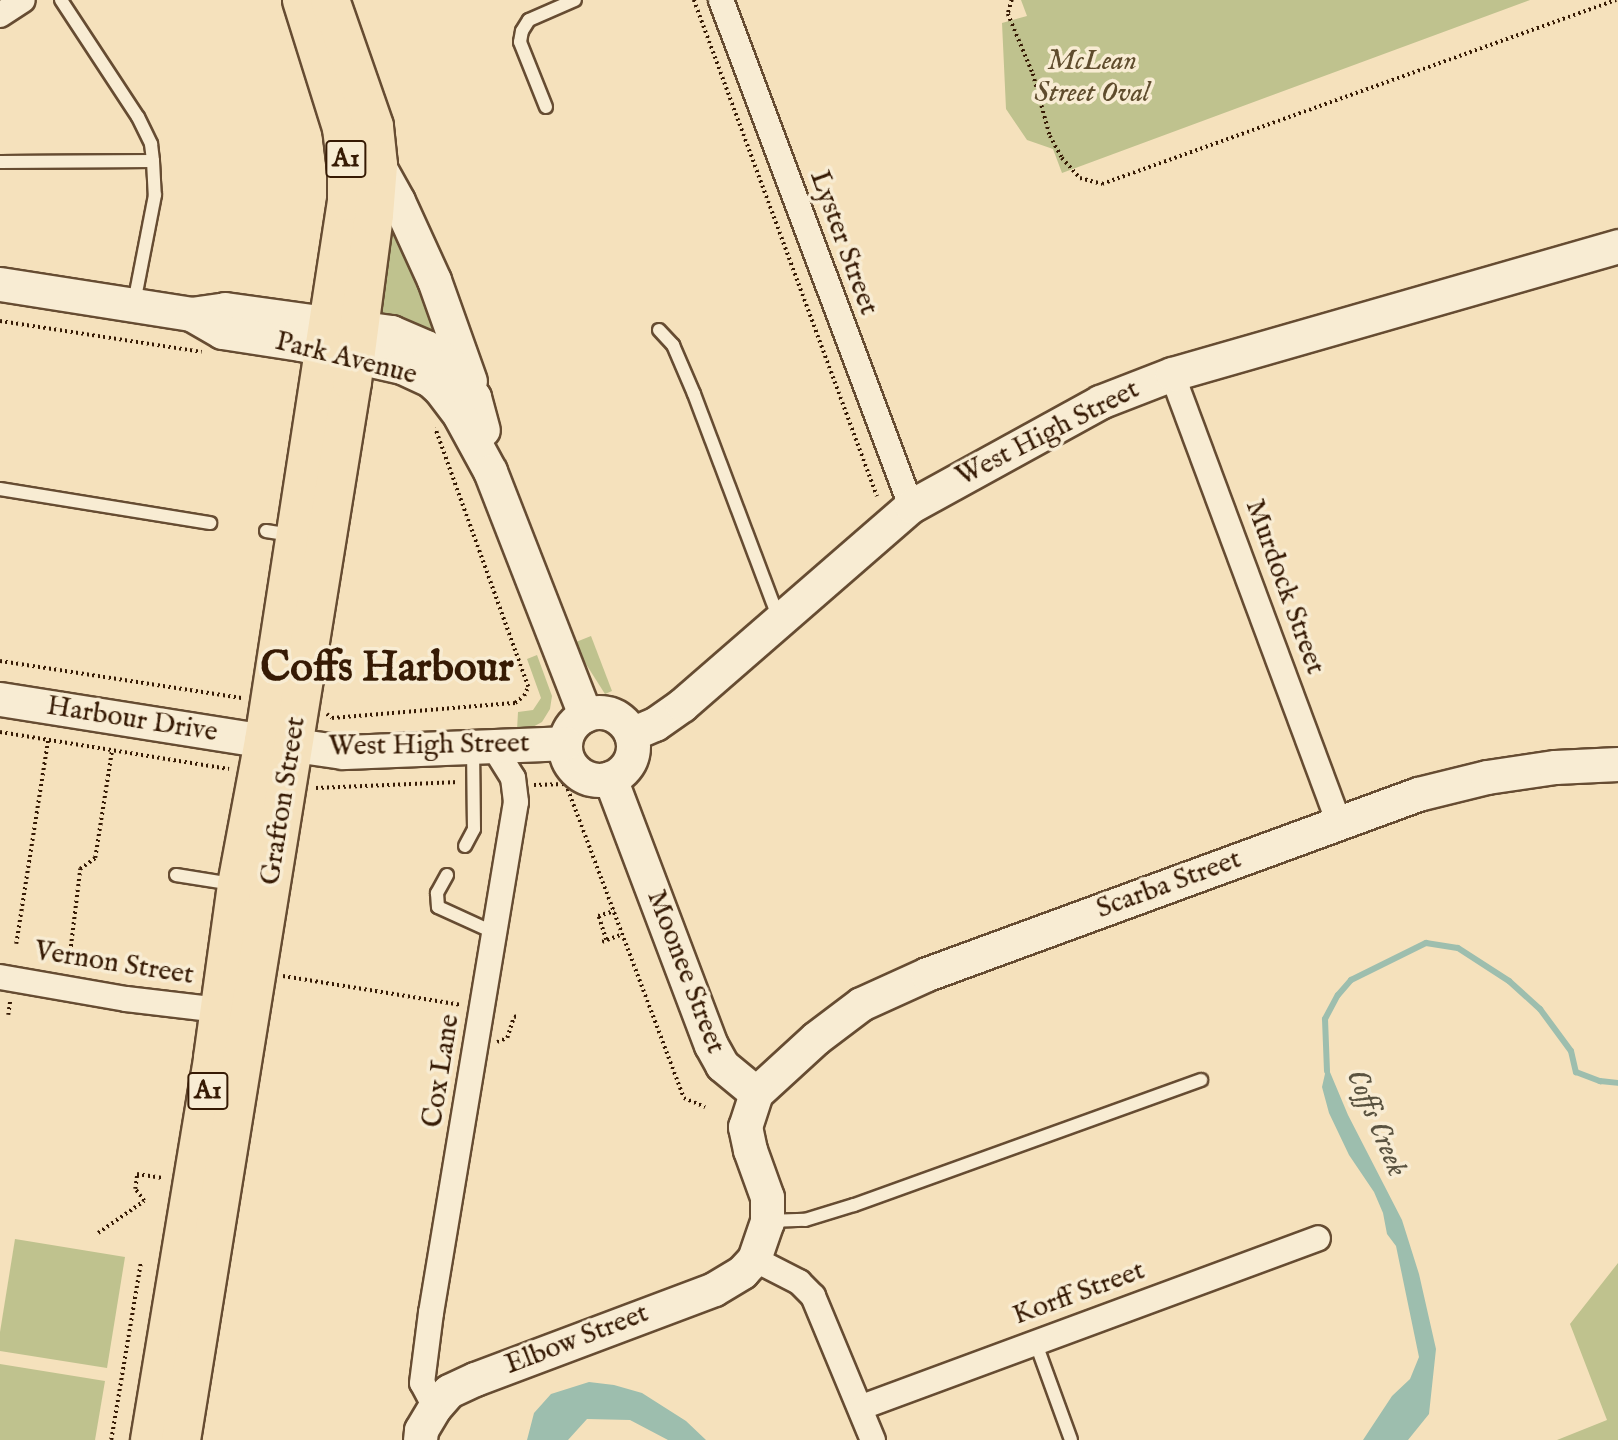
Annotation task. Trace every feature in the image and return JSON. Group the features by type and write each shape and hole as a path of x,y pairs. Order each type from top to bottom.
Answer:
{"highway":[{"name":"Grafton Street","path":"150,1440 237,885 279,743 281,533 342,339 347,170 342,128 302,0"},
{"name":"Grafton Street","path":"181,1440 279,743 342,339 378,165 369,105 330,0"}],"street":[{"path":"0,15 23,0"},
{"path":"282,0 321,57"},
{"name":"Lyster Street","path":"721,0 911,506"},
{"path":"378,165 434,280 459,345 474,397"},
{"name":"West High Street","path":"631,734 647,728 682,705 911,506 1100,402 1172,374 1618,246"},
{"name":"Park Avenue","path":"0,284 191,314 225,309 342,339 430,380 460,416 490,471"},
{"name":"Park Avenue","path":"342,339 406,337 437,353 463,379 474,397 490,471"},
{"name":"Murdock Street","path":"1172,374 1339,822"},
{"path":"490,471 584,715"},
{"name":"Harbour Drive","path":"0,699 279,743"},
{"path":"594,712 613,715 631,734 632,754 627,765 610,778 598,780 578,773 570,764 565,743 571,727 584,715 594,712"},
{"name":"West High Street","path":"279,743 343,752 565,743"},
{"name":"Cox Lane","path":"435,1407 422,1383 424,1367 516,802 513,778 484,748"},
{"name":"Scarba Street","path":"756,1093 816,1038 861,1004 927,974 1418,794 1487,777 1555,767 1618,764"},
{"name":"Moonee Street","path":"610,778 711,1045 722,1065 756,1093"},
{"name":"Vernon Street","path":"0,977 126,999 219,1010"},
{"path":"756,1093 745,1127 767,1198 767,1222 754,1259 799,1282 813,1296 862,1407 873,1440"},
{"name":"Korff Street","path":"862,1407 1034,1341 1318,1238"},
{"name":"Elbow Street","path":"420,1440 421,1430 449,1391 714,1289 732,1280 754,1259"}],"lane":[{"path":"61,0 138,117 151,144 155,195 134,305"},
{"path":"546,107 520,42 522,31 529,20 575,0"},
{"path":"0,162 153,161"},
{"path":"660,330 673,345 687,376 779,619"},
{"path":"0,489 210,523"},
{"path":"465,846 474,829 474,781 484,748"},
{"path":"176,875 237,885"},
{"path":"447,875 437,893 438,907 495,933"},
{"path":"767,1222 805,1220 854,1205 1202,1080"},
{"path":"1034,1341 1071,1440"}],"path":[{"path":"694,0 877,496"},
{"path":"1012,0 1009,15 1033,74 1051,136 1062,158 1080,178 1102,184 1616,0"},
{"path":"0,321 206,353"},
{"name":"West High Street","path":"321,710 332,718 515,703 524,696 527,677 433,422"},
{"name":"Harbour Drive","path":"0,661 244,699"},
{"name":"Harbour Drive","path":"0,732 232,770"},
{"path":"16,944 48,740"},
{"path":"70,952 80,869 95,858 111,750"},
{"name":"West High Street","path":"310,793 317,788 474,781"},
{"path":"530,785 566,784 684,1098 705,1107"},
{"path":"614,911 598,916 604,941 622,934"},
{"path":"283,976 462,1005"},
{"path":"8,1015 10,1000"},
{"path":"507,1038 514,1017 517,1016"},
{"path":"98,1233 144,1201 135,1189 137,1174 165,1178"},
{"path":"111,1440 141,1261"}],"green space":[{"name":"McLean Street Oval","path":"1021,0 1530,0 1062,173 1053,149 1027,140 1006,109 1002,23 1027,16"},
{"path":"393,221 453,347 375,313 387,236"},
{"path":"591,636 612,691 605,694 584,661 576,642"},
{"path":"537,655 552,696 550,709 542,722 529,729 517,730 518,712 533,710 541,698 527,659"},
{"path":"15,1239 125,1257 107,1368 0,1351 0,1332"},
{"path":"1618,1263 1618,1440 1557,1440 1607,1420 1570,1324"},
{"path":"0,1364 105,1381 95,1440 0,1440"}],"shaded area":[{"path":"1327,1065 1348,1115 1402,1220 1419,1274 1436,1349 1429,1414 1408,1440 1363,1440 1392,1396 1410,1379 1419,1357 1396,1246 1387,1234 1383,1213 1374,1192 1349,1155 1329,1113 1322,1087"},
{"path":"589,1382 614,1385 642,1393 686,1421 706,1440 668,1440 630,1420 587,1419 568,1440 527,1440 534,1413 551,1394"}],"waterway":[{"name":"Coffs Creek","path":"1327,1071 1325,1019 1338,995 1351,980 1426,943 1458,948 1509,981 1540,1009 1571,1051 1576,1072 1600,1081 1618,1083"}],"district":[{"name":"Coffs Harbour","path":"387,669"}]}
